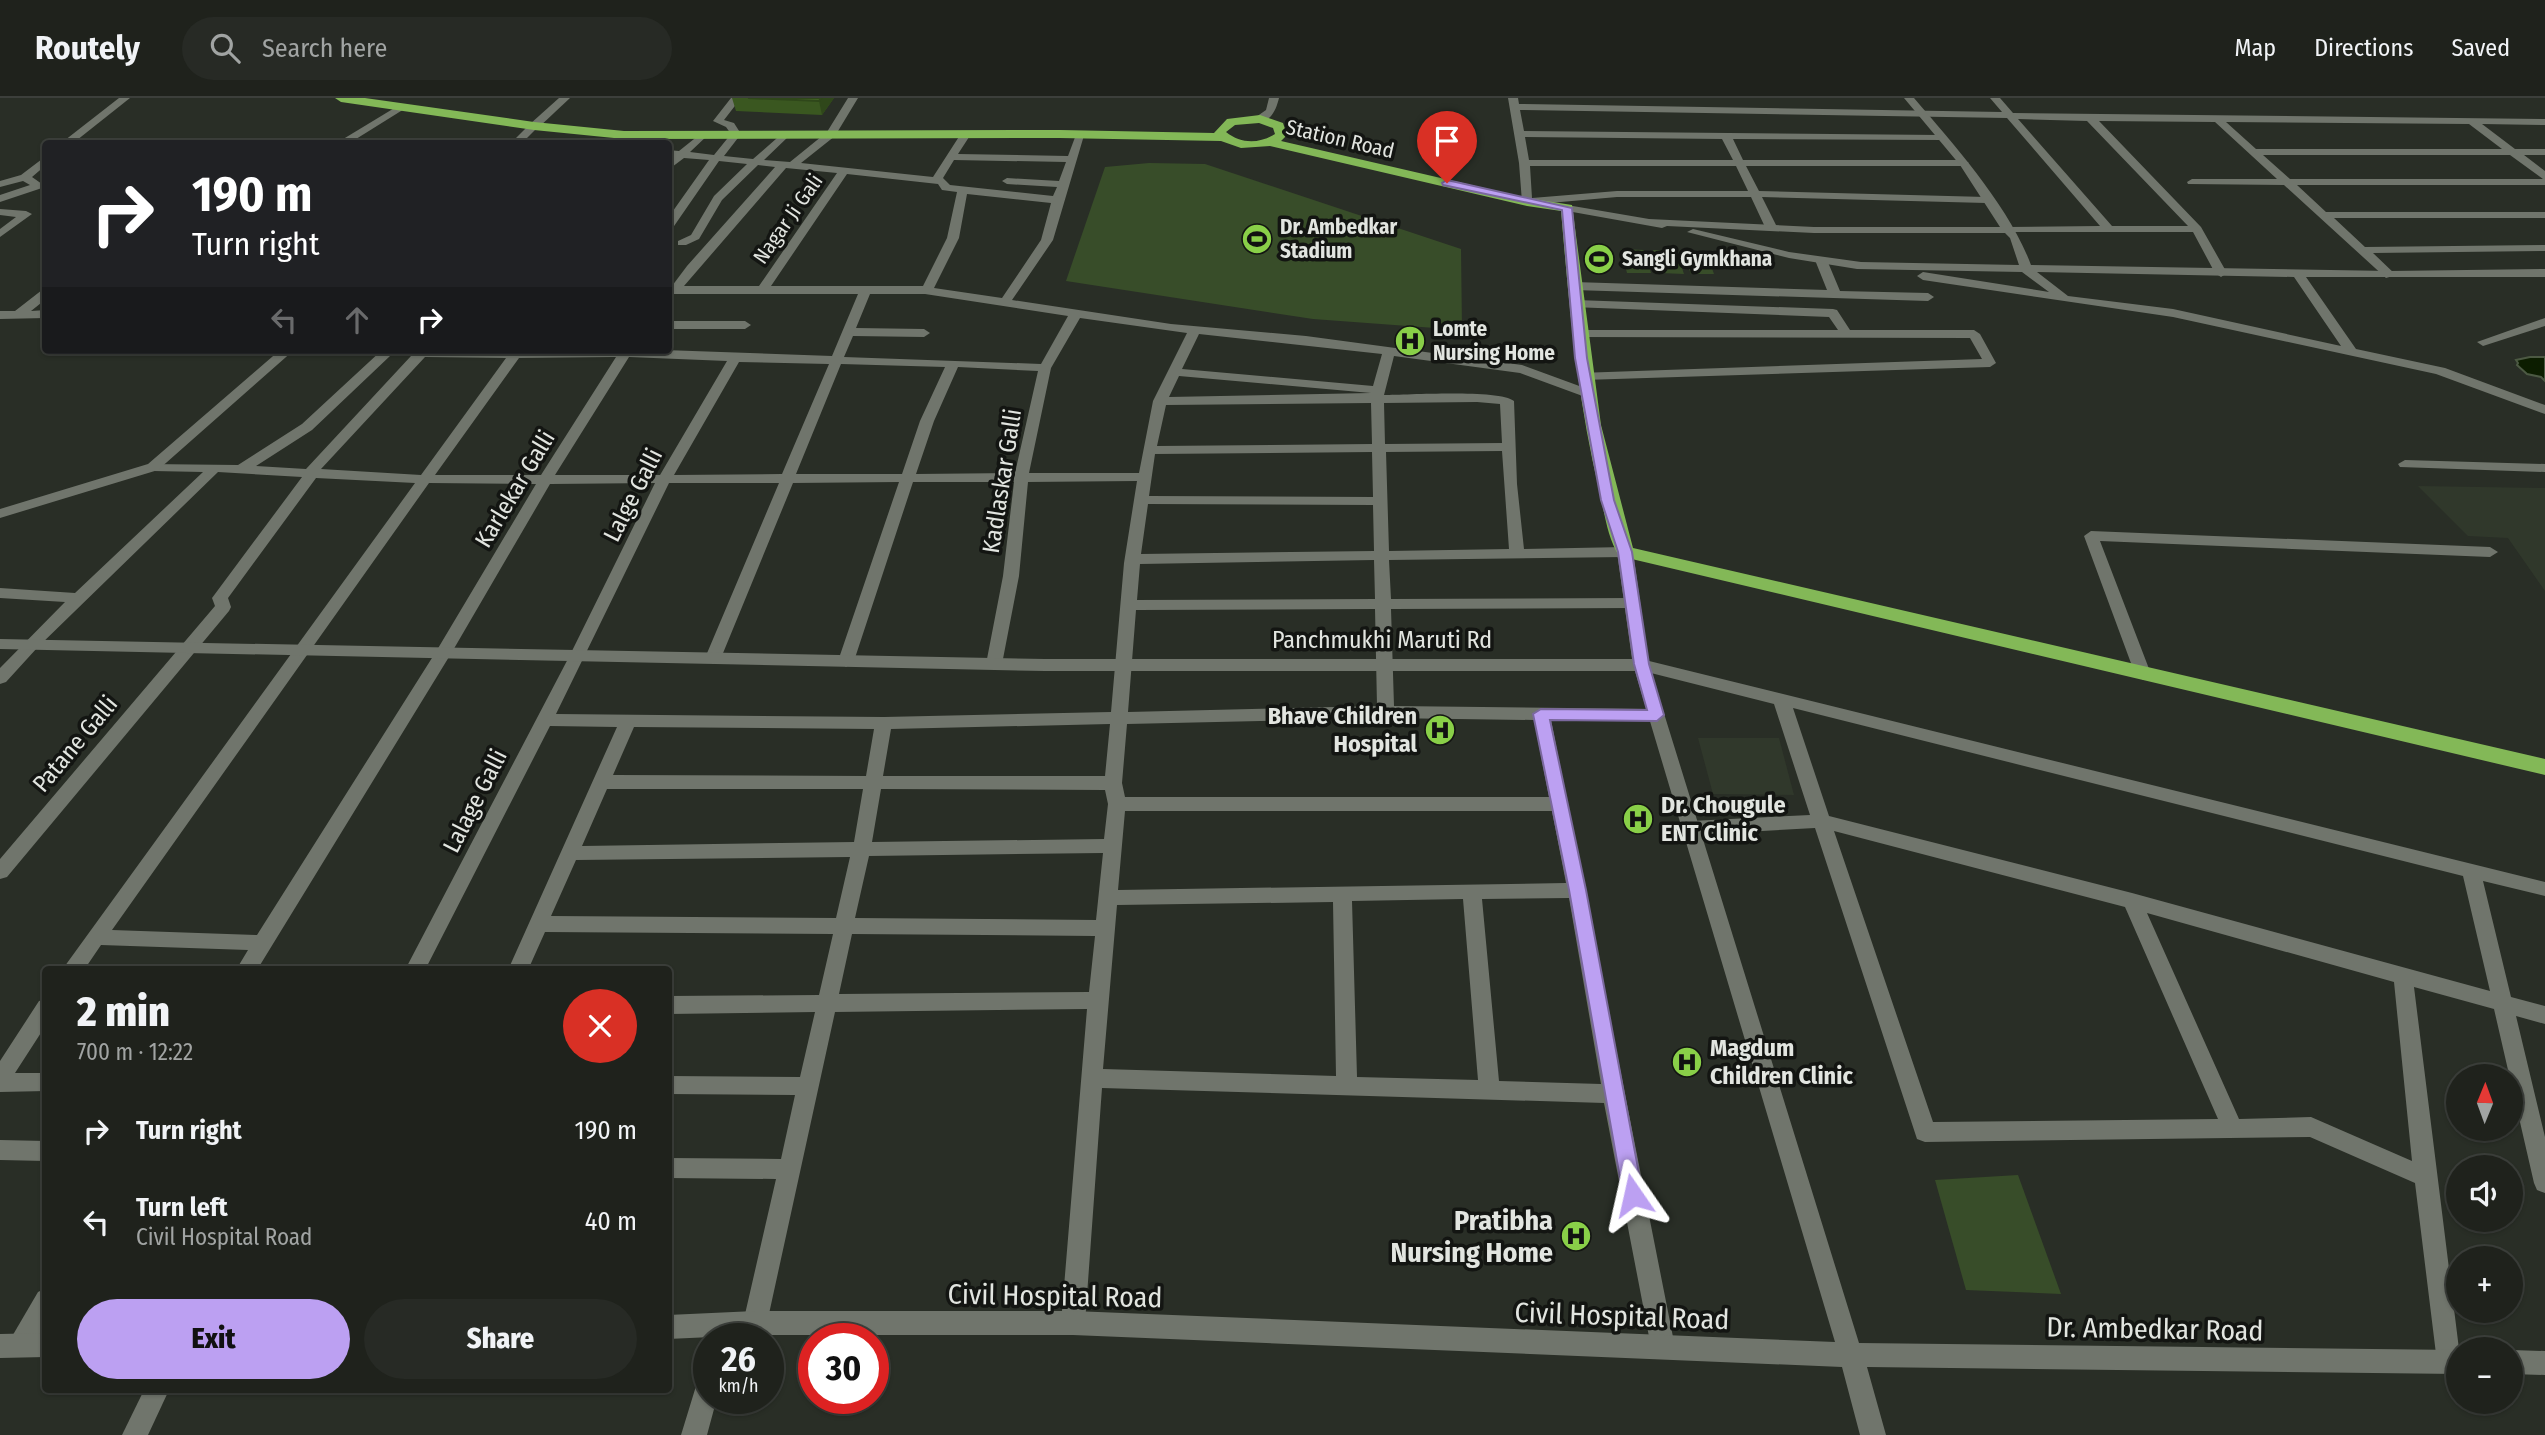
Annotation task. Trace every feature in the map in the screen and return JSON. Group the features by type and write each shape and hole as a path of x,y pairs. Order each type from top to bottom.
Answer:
{"highway":[{"path":"341,98 620,139 704,134 1081,134 1222,137 1220,129 1230,122 1259,119 1274,122 1282,130 1276,139 1269,142"},
{"name":"Station Road","path":"1222,137 1248,145 1269,142 1527,202 1567,208"},
{"path":"1567,208 1586,385 1608,500 1625,552 2545,768"}],"street":[{"path":"70,140 125,98"},
{"path":"519,140 565,98"},
{"path":"672,221 736,134 730,125 718,121 736,98"},
{"path":"672,290 789,164 831,134 853,98"},
{"path":"1259,119 1271,111 1275,98"},
{"path":"1712,98 1729,126"},
{"path":"1718,98 1739,163 1771,227"},
{"path":"1909,98 1940,138 1964,163 1986,200 2015,237 2027,270 2065,299"},
{"path":"1995,98 2109,230"},
{"path":"1940,138 1729,126 1513,103 1524,163 1527,202 1617,194 1754,194 1986,200"},
{"path":"347,140 404,106"},
{"path":"1519,134 1729,126 1921,113 2090,118 2545,122"},
{"path":"2090,118 2197,229 2221,273"},
{"path":"2217,119 2390,275"},
{"path":"2471,121 2545,176"},
{"path":"672,163 704,134"},
{"path":"682,243 695,237 718,198 785,134"},
{"path":"936,180 967,134"},
{"path":"1004,302 1046,240 1081,134"},
{"path":"2253,152 2545,152"},
{"path":"672,153 936,180 942,181 946,188 1057,200"},
{"path":"951,157 1072,159"},
{"path":"0,184 25,177 42,162"},
{"path":"1524,163 1964,163"},
{"name":"Nagar Ji Gali","path":"763,289 845,170"},
{"path":"0,199 38,186 25,177"},
{"path":"1007,181 1063,184"},
{"path":"2192,182 2545,183"},
{"path":"927,290 953,238 962,188"},
{"path":"1567,208 1651,222 1789,255 2065,299 2173,313 2440,371 2545,410"},
{"path":"0,212 26,214 0,234"},
{"path":"2323,215 2545,215"},
{"path":"1651,222 1814,230 2197,229"},
{"path":"2362,250 2545,248"},
{"path":"1821,260 1835,294"},
{"path":"1857,265 2298,274 2545,273"},
{"path":"2298,274 2352,352"},
{"path":"672,290 763,289 927,290 1195,330 1389,351 1522,369 1586,385 1990,363 1974,334 1579,333"},
{"path":"713,658 866,289"},
{"path":"1575,295 1835,294 1928,297"},
{"path":"1575,295 1833,313 1847,335"},
{"path":"18,314 42,296"},
{"name":"Kadlaskar Galli","path":"994,664 1010,576 1021,478 1045,368 1076,313"},
{"path":"0,315 42,314"},
{"path":"2483,342 2545,322"},
{"path":"672,325 745,326"},
{"path":"1073,1324 1091,1078 1117,804 1113,783 1133,559 1144,477 1160,401 1195,330"},
{"path":"849,332 924,333"},
{"path":"1386,712 1377,448 1378,395 1389,351"},
{"path":"153,467 283,354"},
{"path":"240,470 307,427 386,354"},
{"path":"311,473 420,354"},
{"path":"75,966 515,354"},
{"name":"Karlekar Galli","path":"248,966 444,652 623,354"},
{"path":"666,354 735,359 953,363 1045,368"},
{"name":"Lalge Galli","path":"578,655 664,480 735,359"},
{"path":"846,661 927,421 953,363"},
{"path":"1176,372 1378,395"},
{"path":"1160,401 1378,395 1507,401 1517,554"},
{"path":"1149,450 1509,447"},
{"path":"2405,464 2545,468"},
{"path":"0,514 153,467 426,479 1144,477"},
{"path":"0,678 215,468"},
{"name":"Patane Galli","path":"0,872 223,607 220,598 311,473"},
{"path":"1141,500 1379,501"},
{"path":"2143,674 2091,536 2490,552"},
{"path":"1133,559 1625,552 1641,664 1852,1355 1873,1435"},
{"path":"0,593 79,598"},
{"path":"1129,605 1632,603"},
{"name":"Panchmukhi Maruti Rd","path":"0,643 994,664 1641,664 2545,889"},
{"name":"Lalage Galli","path":"417,966 578,655"},
{"path":"1782,699 1925,1132 2311,1127 2425,1177"},
{"path":"544,720 884,723 1386,712 1657,715"},
{"path":"1541,714 1577,890 1662,1347"},
{"path":"520,966 628,722"},
{"path":"754,1323 861,850 884,723"},
{"path":"602,782 1113,783"},
{"path":"1117,804 1559,804"},
{"path":"1691,828 1822,821 2132,901 2545,1015"},
{"path":"570,853 1113,846"},
{"path":"2472,869 2545,1183"},
{"path":"1109,898 1577,890"},
{"path":"1472,892 1489,1090"},
{"path":"1342,894 1347,1086"},
{"path":"2132,901 2232,1129"},
{"path":"538,923 1106,928"},
{"path":"95,937 262,943"},
{"path":"2403,974 2425,1177 2450,1337"},
{"path":"672,1005 1098,1000"},
{"path":"42,1013 0,1081 42,1083"},
{"path":"1091,1078 1613,1094"},
{"path":"672,1085 807,1086"},
{"path":"0,1150 42,1151"},
{"path":"672,1168 789,1169"},
{"path":"9,1346 42,1305"},
{"name":"Civil Hospital Road","path":"784,1323 1073,1324 1852,1355"},
{"name":"Civil Hospital Road","path":"672,1327 693,1329"},
{"path":"9,1346 42,1345"},
{"name":"Dr. Ambedkar Road","path":"1852,1355 2446,1362"},
{"path":"2523,1363 2545,1363"},
{"path":"135,1435 156,1393"},
{"path":"694,1435 700,1414"}],"shaded area":[{"name":"Dr. Ambedkar Stadium","path":"1149,163 1205,164 1461,249 1462,330 1313,319 1066,281 1105,167"},
{"path":"1621,249 1644,250 1651,273 1627,273"},
{"path":"1653,250 1676,250 1684,274 1660,273"},
{"path":"1682,251 1706,251 1714,274 1691,274"},
{"path":"2545,357 2545,381 2541,377 2527,374 2517,365 2516,360"},
{"path":"2418,486 2545,488 2545,591 2508,538 2468,536"},
{"path":"1698,738 1779,738 1794,795 1713,794"},
{"path":"2018,1175 2061,1294 1966,1290 1935,1180"}],"building":[{"path":"748,98 821,98 819,101"}],"place":[{"name":"Dr. Ambedkar Stadium","path":"1257,239"},
{"name":"Sangli Gymkhana","path":"1599,259"},
{"name":"Lomte Nursing Home","path":"1410,341"},
{"name":"Bhave Children Hospital","path":"1440,730"},
{"name":"Dr. Chougule ENT Clinic","path":"1638,819"},
{"name":"Magdum Children Clinic","path":"1687,1062"},
{"name":"Pratibha Nursing Home","path":"1576,1236"}],"route":[{"path":"1447,183 1527,202 1567,208 1581,358 1608,500 1625,552 1641,664 1657,715 1541,714 1577,890 1633,1195"}]}
